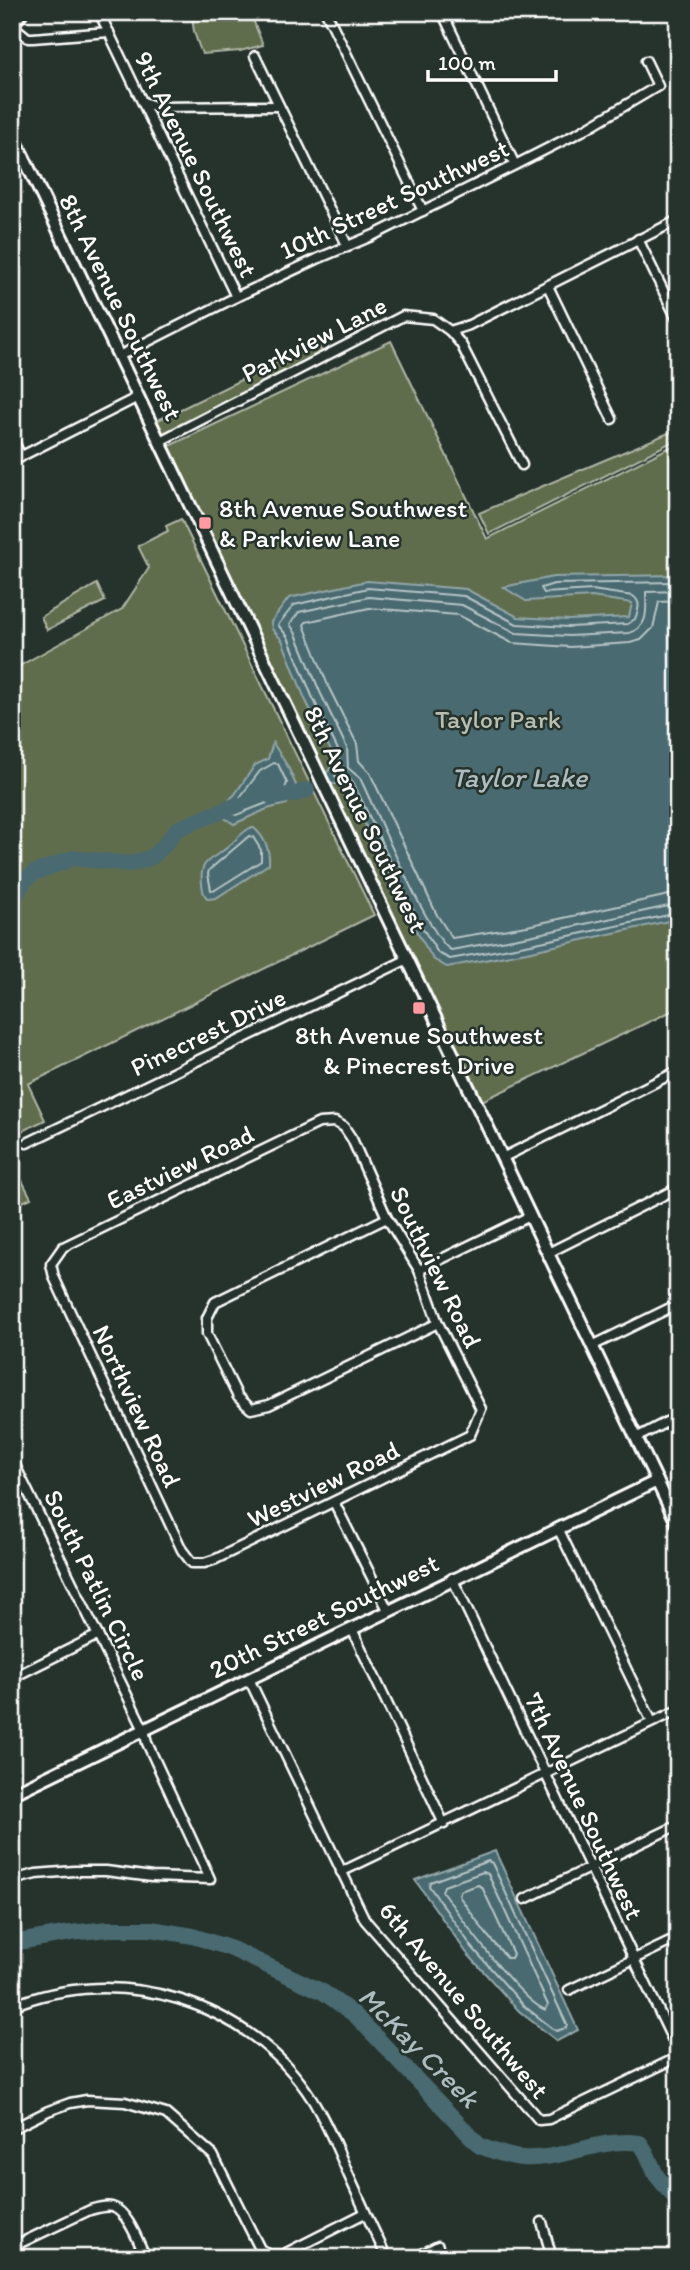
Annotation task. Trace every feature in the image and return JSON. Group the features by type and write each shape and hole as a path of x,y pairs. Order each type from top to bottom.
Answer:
{"street":[{"path":"22,12 12,25 28,38 109,32"},
{"name":"9th Avenue Southwest","path":"99,12 236,297"},
{"path":"326,12 423,211"},
{"path":"442,12 515,165"},
{"path":"255,56 348,247"},
{"name":"10th Street Southwest","path":"119,356 317,258 348,247 423,211 582,131 658,86 646,61"},
{"path":"143,102 157,107 279,106"},
{"name":"8th Avenue Southwest","path":"12,133 678,1525"},
{"path":"522,464 461,344 450,331 468,325 678,220"},
{"path":"638,239 678,321"},
{"path":"548,286 612,419"},
{"name":"Parkview Lane","path":"160,441 403,316 433,319 450,331"},
{"path":"12,461 138,397"},
{"path":"12,437 21,457"},
{"name":"Pinecrest Drive","path":"27,1143 408,959"},
{"path":"502,1158 678,1071"},
{"name":"Southview Road","path":"335,1122 344,1127 352,1139 387,1218 419,1270 438,1323 481,1409 470,1435"},
{"name":"Eastview Road","path":"51,1264 64,1247 319,1123 335,1122"},
{"path":"548,1253 678,1188"},
{"path":"419,1270 530,1216"},
{"path":"387,1218 215,1302 206,1318 207,1334 241,1401 251,1409 269,1405 438,1323"},
{"name":"Northview Road","path":"51,1264 54,1277 182,1550 192,1563"},
{"path":"593,1346 678,1304"},
{"path":"636,1438 678,1416"},
{"name":"Westview Road","path":"192,1563 216,1559 470,1435"},
{"name":"South Patlin Circle","path":"12,1459 144,1730 147,1743 210,1879 74,1871 36,1874 12,1880"},
{"name":"20th Street Southwest","path":"12,1794 452,1578 657,1481"},
{"path":"334,1502 388,1610"},
{"path":"558,1528 652,1723"},
{"name":"7th Avenue Southwest","path":"452,1578 678,2051"},
{"path":"352,1629 444,1824"},
{"path":"12,1678 98,1635"},
{"name":"6th Avenue Southwest","path":"249,1679 365,1920 539,2120 549,2119 678,2057"},
{"path":"341,1872 678,1710"},
{"path":"525,1899 678,1825"},
{"path":"569,1990 678,1938"},
{"path":"12,2006 68,1990 130,1987 190,2002 250,2033 281,2061 311,2098 387,2258"},
{"path":"12,2129 48,2111 87,2100 125,2102 166,2114 213,2155 260,2249 271,2255 282,2255 365,2213"},
{"path":"12,2247 90,2210 113,2207 122,2213 146,2258"},
{"path":"542,2222 552,2258"},
{"path":"414,2258 438,2246"}],"green space":[{"path":"194,12 250,12 263,45 240,51 202,54 193,28"},
{"name":"Taylor Park","path":"391,341 487,539 678,443 678,1008 482,1101 169,446"},
{"path":"317,343 322,352 162,435 156,421"},
{"path":"678,429 678,439 489,534 479,513"},
{"path":"181,519 374,915 28,1084 45,1120 12,1136 12,670 122,609 149,568 138,546 168,531 166,526"},
{"path":"97,584 105,601 47,630 41,617"},
{"path":"12,1161 31,1198 12,1207"}],"water":[{"name":"Taylor Lake","path":"678,575 678,919 447,967 433,959 414,927 346,784 329,784 325,775 332,766 333,755 305,699 282,640 272,629 271,622 289,598 367,581 466,589 518,617 569,620 629,617 632,603 592,597 526,601 503,587 553,577"},
{"path":"273,743 296,785 287,804 267,809 234,824 217,813 235,794 255,765 268,759"},
{"path":"250,828 254,828 261,835 269,864 216,898 208,899 202,884 205,865"},
{"path":"495,1851 578,2030 557,2041 519,2011 466,1952 415,1880"}],"waterway":[{"name":"McKay Creek","path":"272,797 307,790"},
{"name":"McKay Creek","path":"12,903 24,881 34,873 73,858 130,864 152,857 177,829 237,805"},
{"name":"McKay Creek","path":"12,1943 108,1929 151,1929 193,1936 232,1949 323,1992 355,2015 480,2146 500,2154 537,2158 610,2143 640,2143 656,2175 678,2202"}],"place":[{"name":"8th Avenue Southwest & Parkview Lane","path":"205,523"},
{"name":"8th Avenue Southwest & Pinecrest Drive","path":"419,1008"}]}
